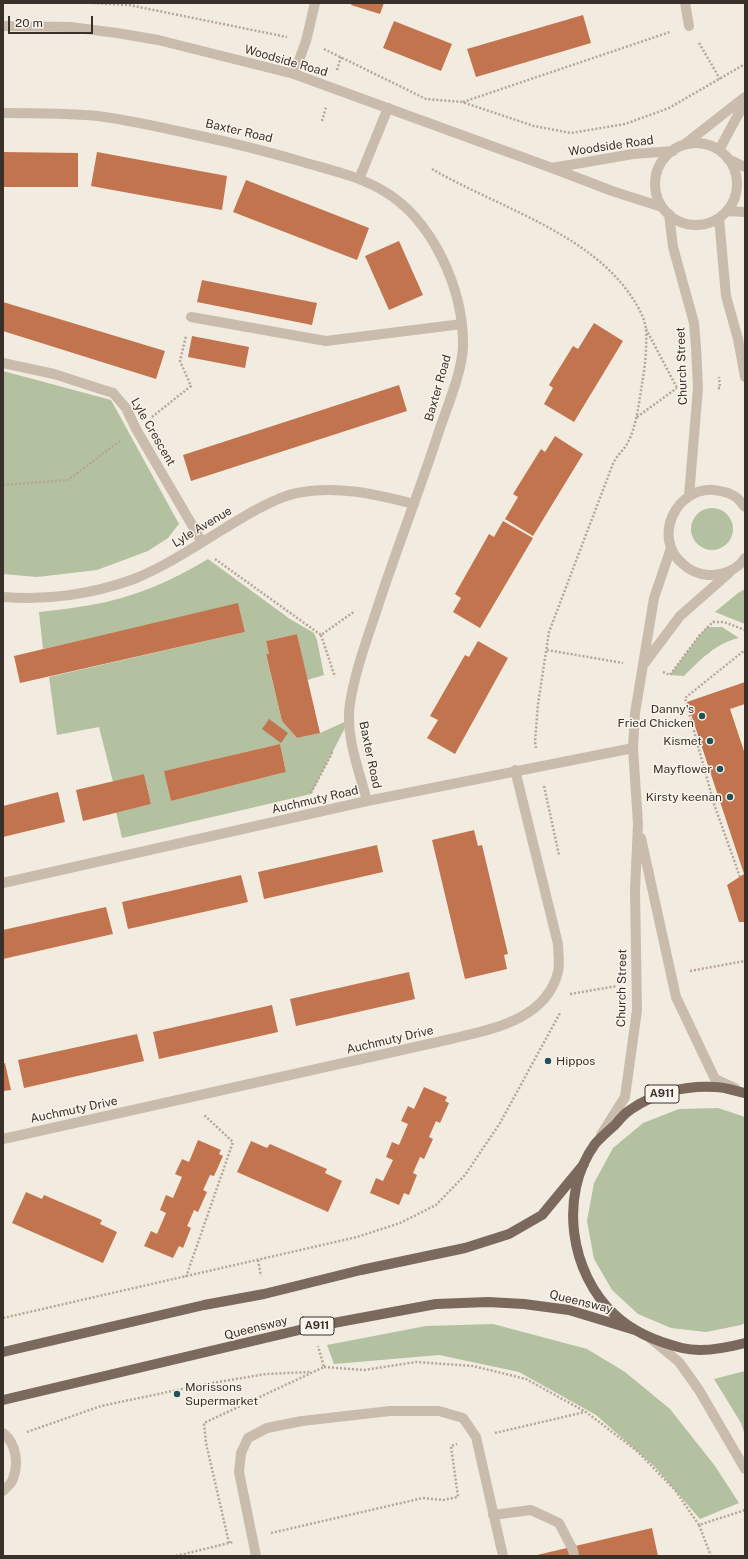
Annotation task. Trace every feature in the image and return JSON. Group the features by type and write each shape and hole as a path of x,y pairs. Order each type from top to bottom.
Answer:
{"main road":[{"name":"A911","path":"3,1352 204,1305 264,1294 361,1270 465,1248 509,1234 542,1215 584,1164 596,1144 629,1110 655,1096 684,1088 716,1087 745,1092"},
{"name":"A911","path":"584,1164 575,1197 573,1217 575,1244 584,1271 599,1297 615,1315 634,1330 650,1338 684,1348 719,1349 745,1344"},
{"name":"Queensway","path":"3,1400 312,1327 436,1304 488,1302 524,1304 569,1310 634,1330"}],"street":[{"path":"294,74 306,41 315,3"},
{"path":"686,3 688,26"},
{"name":"Woodside Road","path":"3,26 70,27 117,33 158,40 294,74 666,210"},
{"path":"745,98 684,145 673,151 664,160 658,171 656,183 657,196 666,210 680,222 694,225 707,224 723,215 745,212"},
{"path":"719,150 745,102"},
{"path":"359,179 388,108"},
{"name":"Baxter Road","path":"3,113 97,116 165,128 258,148 359,179 382,190 403,204 420,221 436,247 448,272 459,306 462,324 463,350 457,376 383,590 352,690 349,720 354,749 367,801"},
{"path":"684,145 696,143 708,145 719,150 734,168 737,180 737,191 733,202 723,215 726,296 738,339 745,377"},
{"name":"Woodside Road","path":"552,168 633,154 673,151"},
{"path":"728,159 745,167"},
{"name":"Church Street","path":"666,210 673,247 694,323 698,388 689,496"},
{"path":"191,317 326,341 462,324"},
{"name":"Lyle Crescent","path":"3,363 54,374 113,393 126,408 199,544"},
{"name":"Lyle Avenue","path":"3,597 53,597 86,592 134,579 179,557 258,509 295,493 322,489 350,490 377,494 414,504"},
{"path":"744,561 732,570 715,575 702,575 690,570 678,560 671,548 668,534 670,518 679,503 689,496 706,490 722,491 737,498 745,507"},
{"name":"Church Street","path":"596,1144 625,1097 637,1010 635,890 638,824 633,748 635,713 654,598 671,548"},
{"name":"Church Street","path":"642,666 680,616 732,570"},
{"name":"Auchmuty Road","path":"3,883 367,801 515,770 633,748"},
{"name":"Auchmuty Drive","path":"3,1139 486,1031 517,1019 541,1003 550,992 558,970 558,944 515,770"},
{"name":"Church Street","path":"638,824 676,997 715,1079 745,1092"},
{"path":"650,1338 679,1362 699,1390 745,1469"},
{"path":"256,1556 239,1472 241,1453 248,1438 267,1428 302,1421 383,1412 439,1411 463,1418 476,1437 486,1474 493,1515 503,1556"},
{"path":"3,1491 13,1480 16,1462 13,1444 6,1436"},
{"path":"493,1515 530,1510 559,1523 573,1550 574,1556"}],"path":[{"path":"92,3 129,5 306,41 426,100 462,102 534,126 571,133 625,124 668,108 745,64"},
{"path":"462,102 688,26 720,79"},
{"path":"432,169 534,220 575,244 599,261 626,288 639,308 646,329 677,388"},
{"path":"540,766 535,742 538,704 549,632 615,460 629,441 636,418 645,369 646,329"},
{"path":"636,418 677,388 720,388 719,376"},
{"path":"199,544 321,635 383,590"},
{"path":"546,650 642,666 670,675 699,636 713,622 724,622 745,630"},
{"path":"740,877 714,804 685,698 745,650"},
{"path":"302,816 315,785 349,720"},
{"path":"725,834 730,832"},
{"path":"3,1318 357,1237 400,1223 436,1205 464,1174 500,1123 562,1008"},
{"path":"186,1099 233,1142 186,1277"},
{"path":"324,1366 364,1370 416,1362 473,1366 526,1378 586,1412 637,1451 675,1490 699,1525 711,1556"},
{"path":"6,1436 101,1406 206,1384 266,1374 312,1372 204,1423 206,1443 229,1544"},
{"path":"176,1556 423,1498 443,1500 458,1497 452,1446 476,1437 586,1412"},
{"path":"699,1525 745,1510"}],"green space":[{"path":"3,371 111,400 179,524 168,538 148,551 97,570 37,577 3,574"},
{"path":"708,508 716,508 724,511 730,517 733,529 730,541 724,547 716,550 708,550 700,547 694,541 691,533 691,525 694,517 700,511"},
{"path":"208,559 290,619 314,633 317,640 324,675 307,680 297,634 266,641 269,654 266,655 282,721 297,738 320,733 349,720 311,794 122,838 116,812 151,804 144,774 113,782 99,727 57,735 49,677 245,632 238,604 43,649 39,612 91,605 122,598 151,588","holes":["280,744 286,772 171,801 165,771"]},
{"path":"745,589 745,624 715,612 738,593"},
{"path":"707,627 722,627 739,638 731,640 716,648 702,658 684,676 670,675 699,636"},
{"path":"718,1108 745,1117 745,1323 706,1332 671,1328 638,1314 612,1290 594,1259 587,1221 594,1183 613,1148 643,1123 679,1109"},
{"path":"493,1324 587,1349 625,1372 670,1409 715,1466 739,1503 700,1519 655,1467 596,1415 519,1372 439,1355 334,1364 327,1345 426,1326"},
{"path":"745,1371 745,1435 741,1423 714,1379"}],"building":[{"path":"352,3 384,3 380,14 351,5"},
{"path":"583,15 591,43 476,77 467,49"},
{"path":"394,21 452,44 441,71 383,48"},
{"path":"3,152 78,153 78,187 3,187"},
{"path":"97,152 227,176 222,210 91,186"},
{"path":"246,180 369,228 357,260 233,212"},
{"path":"399,241 423,295 389,310 365,256"},
{"path":"202,280 317,303 312,325 197,302"},
{"path":"3,302 165,351 156,379 3,331"},
{"path":"594,323 623,341 574,422 544,404 553,388 549,385 573,346 578,349"},
{"path":"192,336 249,347 245,368 188,357"},
{"path":"399,385 407,411 191,481 183,455"},
{"path":"555,436 583,454 533,536 505,519 518,497 513,494 541,449 545,452"},
{"path":"503,521 533,538 480,628 453,612 461,598 455,594 489,534 494,537"},
{"path":"238,603 245,632 20,683 14,656"},
{"path":"297,634 320,733 297,738 282,721 266,654 269,654 266,641"},
{"path":"478,641 508,658 455,754 427,738 438,720 430,716 465,655 469,657"},
{"path":"745,682 745,704 730,709 745,754 745,922 739,922 727,885 744,874 687,702"},
{"path":"269,719 288,733 281,743 262,729"},
{"path":"280,744 286,772 171,801 164,771"},
{"path":"144,774 151,804 83,821 76,790"},
{"path":"58,792 65,822 3,837 3,806"},
{"path":"474,830 478,846 482,845 508,954 504,955 507,969 465,979 432,840"},
{"path":"377,845 383,872 264,899 258,872"},
{"path":"241,875 248,902 128,929 122,902"},
{"path":"106,907 113,934 3,959 3,930"},
{"path":"409,972 415,999 296,1026 290,999"},
{"path":"272,1005 278,1032 159,1059 153,1032"},
{"path":"137,1034 144,1061 24,1088 18,1060"},
{"path":"5,1063 11,1090 3,1091 3,1064"},
{"path":"424,1087 447,1097 445,1101 449,1103 440,1123 436,1121 429,1137 433,1139 424,1159 420,1157 413,1173 417,1175 409,1195 404,1193 399,1205 370,1193 376,1178 383,1181 393,1160 386,1157 392,1142 399,1145 408,1124 401,1121 408,1106 414,1109"},
{"path":"198,1140 221,1150 219,1154 223,1156 214,1176 210,1175 203,1190 207,1192 198,1212 194,1210 187,1226 191,1228 183,1248 179,1246 173,1258 144,1246 151,1231 157,1234 166,1213 160,1210 166,1195 173,1198 182,1177 175,1174 182,1159 189,1162"},
{"path":"251,1141 267,1148 270,1144 327,1169 325,1173 342,1181 328,1212 237,1172"},
{"path":"26,1192 42,1199 44,1195 102,1220 100,1224 117,1232 103,1263 12,1223"},
{"path":"652,1528 658,1556 537,1556 537,1555"}],"place":[{"name":"Danny's Fried Chicken","path":"702,716"},
{"name":"Kismet","path":"710,741"},
{"name":"Mayflower","path":"720,769"},
{"name":"Kirsty keenan","path":"730,797"},
{"name":"Hippos","path":"548,1061"},
{"name":"Morissons Supermarket","path":"177,1394"}]}
